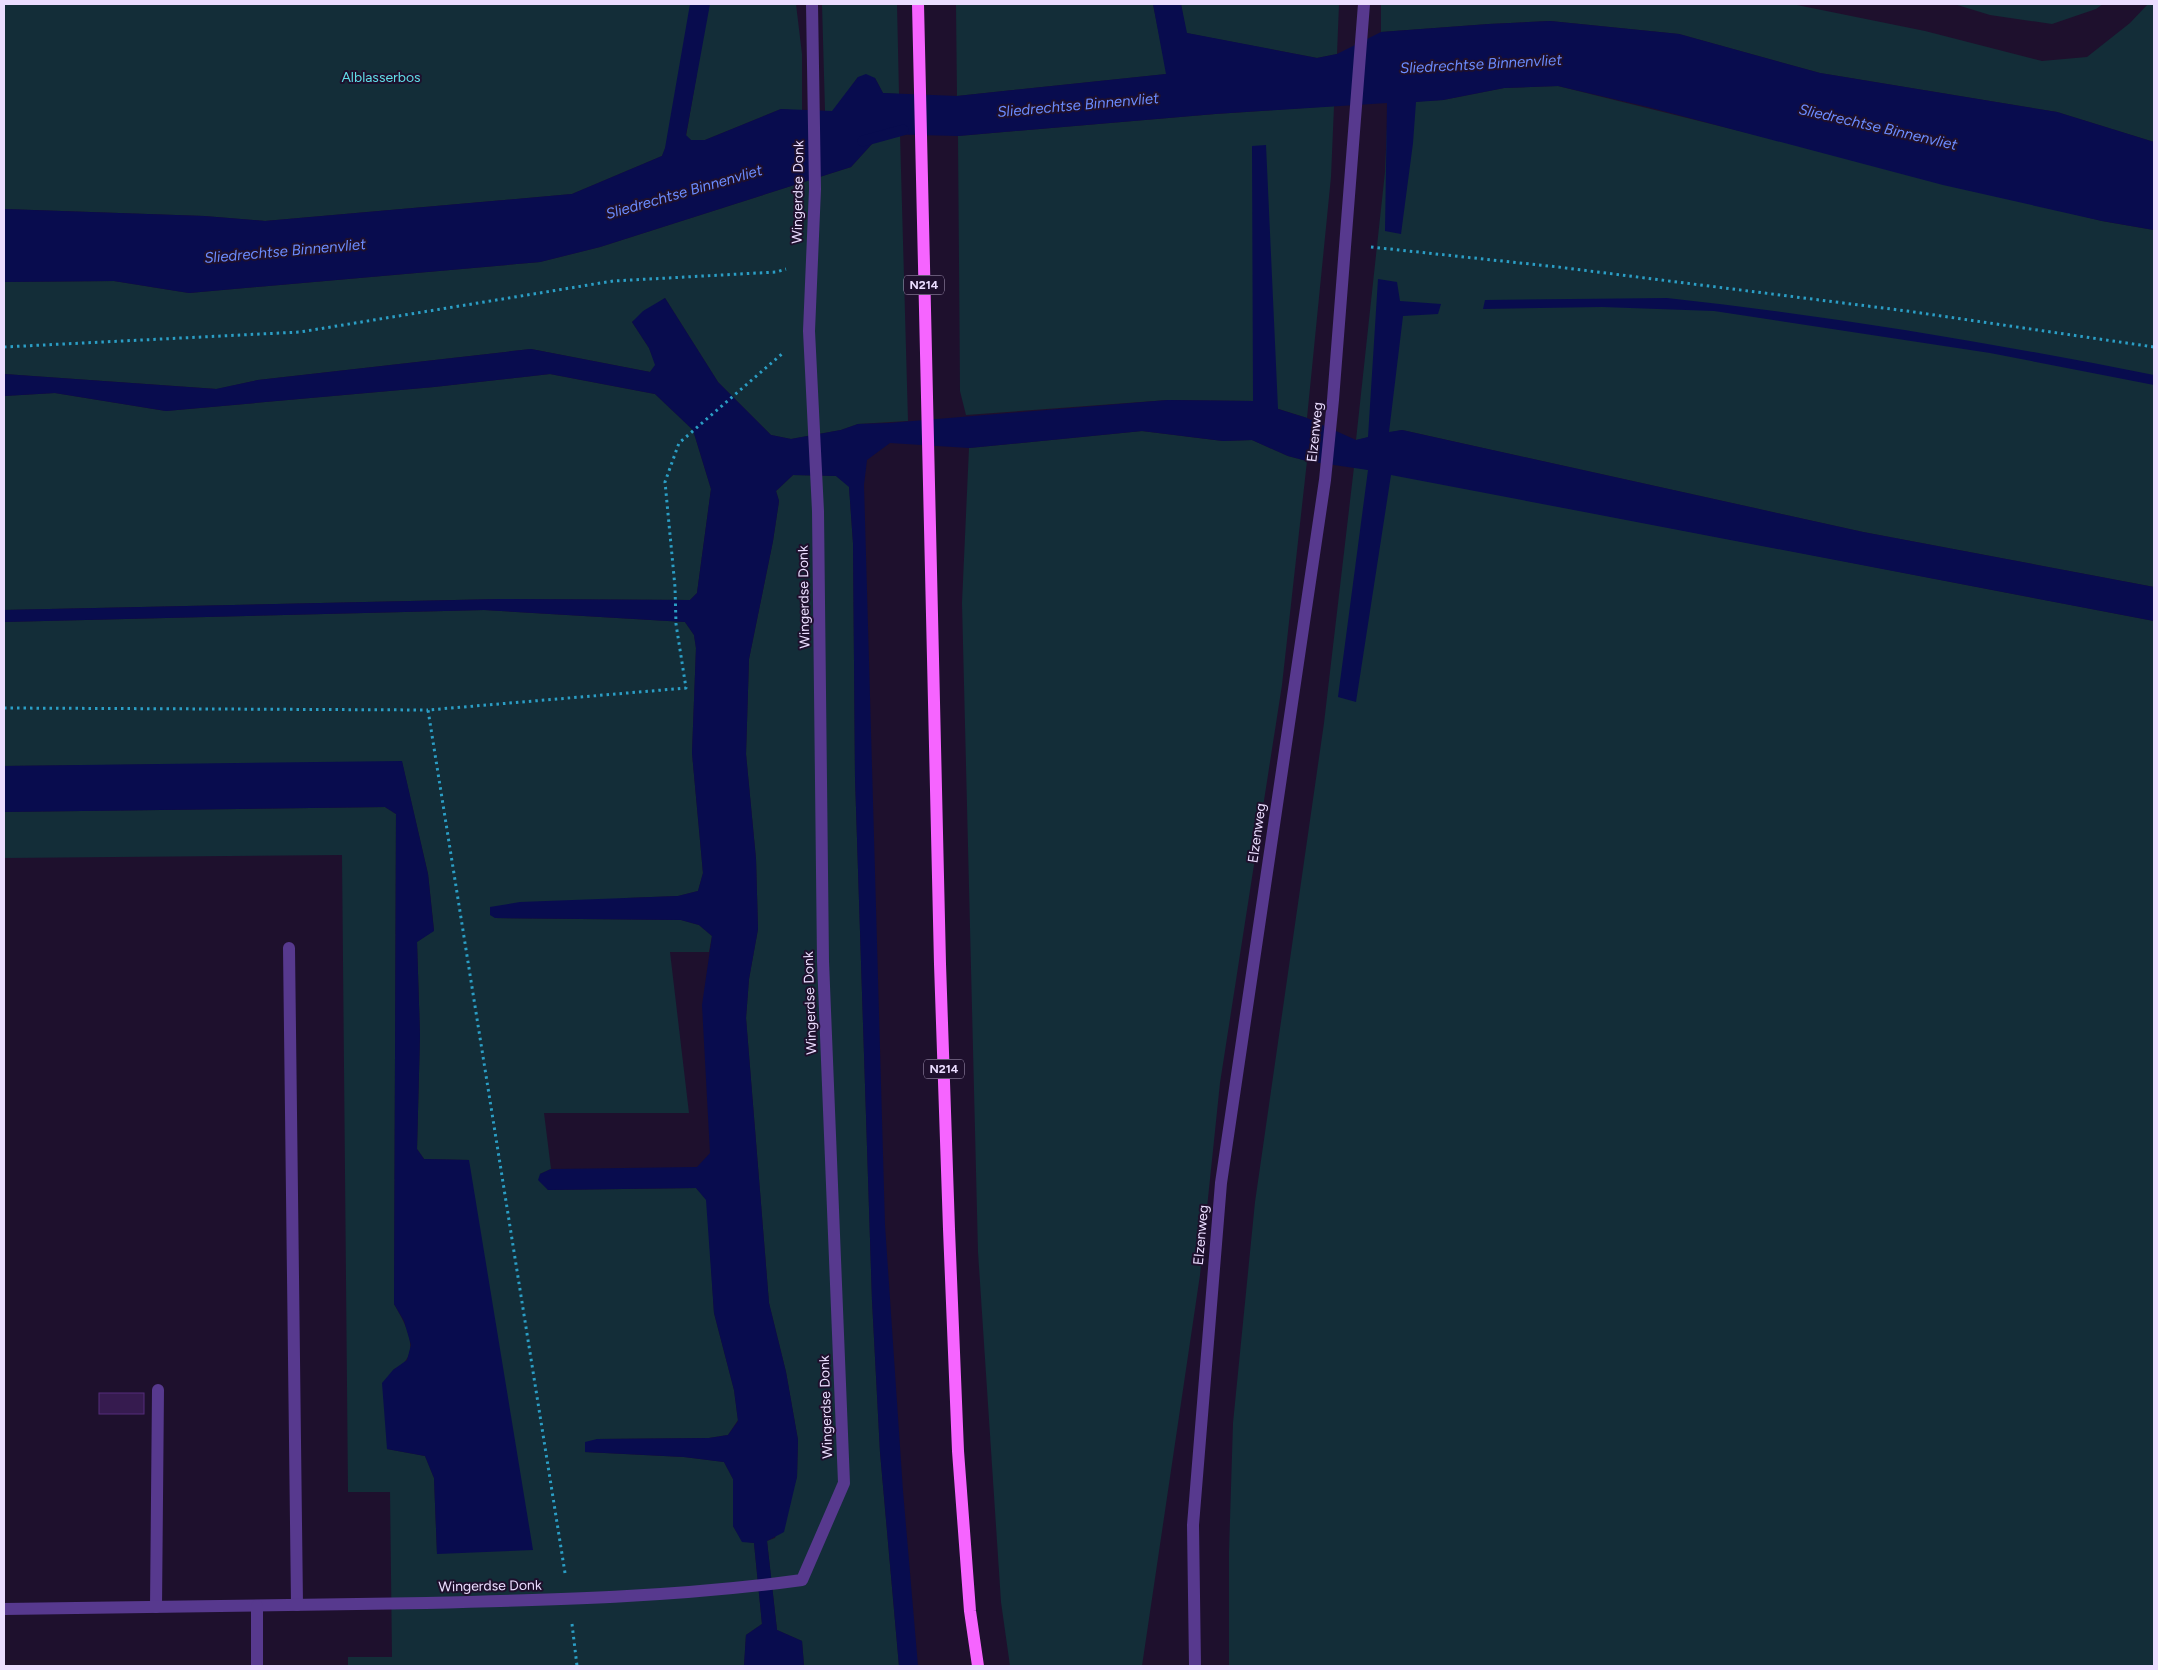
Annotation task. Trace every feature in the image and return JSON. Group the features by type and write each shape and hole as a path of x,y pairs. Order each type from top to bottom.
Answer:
{"main road":[{"name":"N214","path":"918,4 940,964 949,1238 958,1452 970,1612 978,1666"}],"street":[{"name":"Wingerdse Donk","path":"4,1609 569,1600 738,1589 802,1580 844,1483 823,961 818,510 809,331 815,189 812,4"},
{"name":"Elzenweg","path":"1195,1666 1193,1525 1221,1183 1325,480 1364,4"},
{"path":"289,948 297,1605"},
{"path":"156,1607 158,1390"},
{"path":"257,1606 257,1666"}],"path":[{"path":"1345,245 1411,250 1558,267 1906,311 2154,347"},
{"path":"4,347 300,332 613,281 776,272 811,264"},
{"path":"4,708 428,710 686,688 676,624 675,587 665,482 679,443 809,331"},
{"path":"428,710 569,1600 577,1666"}],"green space":[{"name":"Alblasserbos","path":"4,4 796,4 802,54 802,111 781,109 705,140 691,140 686,136 697,73 662,156 572,194 265,221 204,216 4,209"},
{"path":"822,4 897,4 899,94 883,93 875,78 858,77 833,111 825,111"},
{"path":"956,4 1153,4 1167,74 957,96"},
{"path":"1181,4 1339,4 1337,54 1317,58 1186,33"},
{"path":"1381,4 1792,4 1925,31 2042,61 2087,57 2130,23 2148,4 2154,4 2154,142 2057,112 1820,73 1679,34 1550,21 1381,32"},
{"path":"1954,4 2103,4 2096,9 2052,24 1990,15"},
{"path":"1558,86 2102,221 2154,230 2154,587 1863,532 1402,430 1356,440 1385,172 1388,103 1443,100 1504,88"},
{"path":"1334,106 1331,177 1307,418 1253,401 1168,400 966,415 960,391 958,136"},
{"path":"881,134 900,134 908,421 858,424 841,430 791,439 771,435 718,382 665,298 632,322 649,348 656,365 650,372 531,349 258,380 217,389 4,374 4,282 114,281 189,293 540,262 600,247 851,167"},
{"path":"550,374 655,394 693,430 711,489 697,593 690,600 500,599 4,610 4,396 55,393 166,411 434,387"},
{"path":"1142,431 1223,441 1252,440 1288,456 1307,461 1282,685 1220,1083 1200,1275 1142,1666 1010,1666 1001,1602 978,1252 962,603 969,448"},
{"path":"1354,467 2154,621 2154,1666 1229,1666 1229,1552 1233,1423 1255,1202 1324,723"},
{"path":"793,475 836,476 849,486 853,543 855,777 872,1300 880,1452 899,1666 804,1666 802,1641 777,1630 767,1541 775,1538 797,1477 798,1440 786,1372 769,1303 746,1018 749,979 758,929 756,859 746,754 749,659 773,541 779,501 776,491"},
{"path":"484,610 685,622 694,635 696,648 692,753 703,873 698,891 678,896 627,898 495,918 681,920 699,925 712,936 709,952 670,952 689,1113 544,1113 551,1169 540,1174 548,1190 696,1188 707,1200 714,1313 734,1390 738,1420 728,1435 709,1438 597,1439 585,1452 684,1457 724,1462 733,1479 733,1526 742,1541 754,1543 762,1624 746,1635 744,1666 348,1666 348,1657 392,1657 390,1492 348,1492 342,855 4,858 4,812 385,807 396,814 394,1304 408,1331 410,1346 409,1354 405,1361 393,1370 387,1449 425,1456 434,1478 437,1553 469,1160 424,1159 417,1149 420,1035 417,942 434,930 428,874 402,762 4,766 4,622"}],"water":[{"path":"690,4 710,4 686,135 691,140 705,140 781,109 832,111 858,77 866,74 875,78 883,93 957,96 1166,74 1153,4 1181,4 1187,33 1317,58 1337,54 1381,32 1550,21 1679,34 1820,73 2057,112 2154,142 2154,230 2102,221 1943,185 1648,107 1558,86 1504,88 1443,100 1416,102 1413,143 1401,234 1385,231 1387,103 1215,114 958,136 881,134 851,167 600,247 540,262 189,293 114,281 4,282 4,209 204,216 265,221 572,194 662,156 665,148"},
{"path":"1266,145 1278,409 1307,418 1356,440 1368,437 1378,279 1397,282 1400,301 1441,304 1438,314 1403,316 1389,432 1402,430 1863,532 2154,587 2154,621 1391,475 1356,702 1338,697 1368,470 1307,461 1288,456 1252,440 1223,441 1142,431 969,448 890,443 867,460 864,485 885,1225 903,1491 918,1666 899,1666 880,1452 872,1300 855,777 853,543 849,487 836,476 793,475 776,491 779,501 773,541 749,659 746,754 756,859 758,929 749,979 746,1018 769,1303 786,1372 798,1440 797,1477 784,1532 767,1541 777,1630 802,1641 804,1666 744,1666 746,1635 762,1624 754,1543 742,1542 733,1526 733,1479 724,1462 684,1457 585,1452 585,1442 597,1439 709,1438 728,1435 738,1421 734,1390 714,1313 706,1200 696,1188 548,1190 538,1180 540,1174 551,1169 697,1167 710,1153 702,1005 712,936 699,925 681,920 495,918 490,915 490,907 520,902 678,896 698,891 703,873 692,753 696,648 694,635 685,622 484,610 4,622 4,610 500,599 690,600 697,593 711,489 693,430 655,394 550,374 434,387 166,411 55,393 4,396 4,374 216,389 258,380 531,349 650,372 655,365 649,348 632,322 643,311 665,298 718,382 771,435 791,439 841,430 858,424 1168,400 1253,401 1252,146"},
{"path":"1667,298 1911,331 2033,352 2154,375 2154,385 1990,353 1714,311 1602,307 1483,309 1485,300"},
{"path":"402,761 428,874 434,931 417,942 420,1035 417,1149 424,1159 469,1160 533,1550 437,1554 434,1478 425,1456 387,1449 382,1383 393,1370 407,1360 411,1345 404,1321 394,1304 396,814 385,807 4,812 4,766"}],"building":[{"path":"99,1393 144,1393 144,1414 99,1414"}],"waterway":[{"name":"Sliedrechtse Binnenvliet","path":"863,141 903,130"}]}
